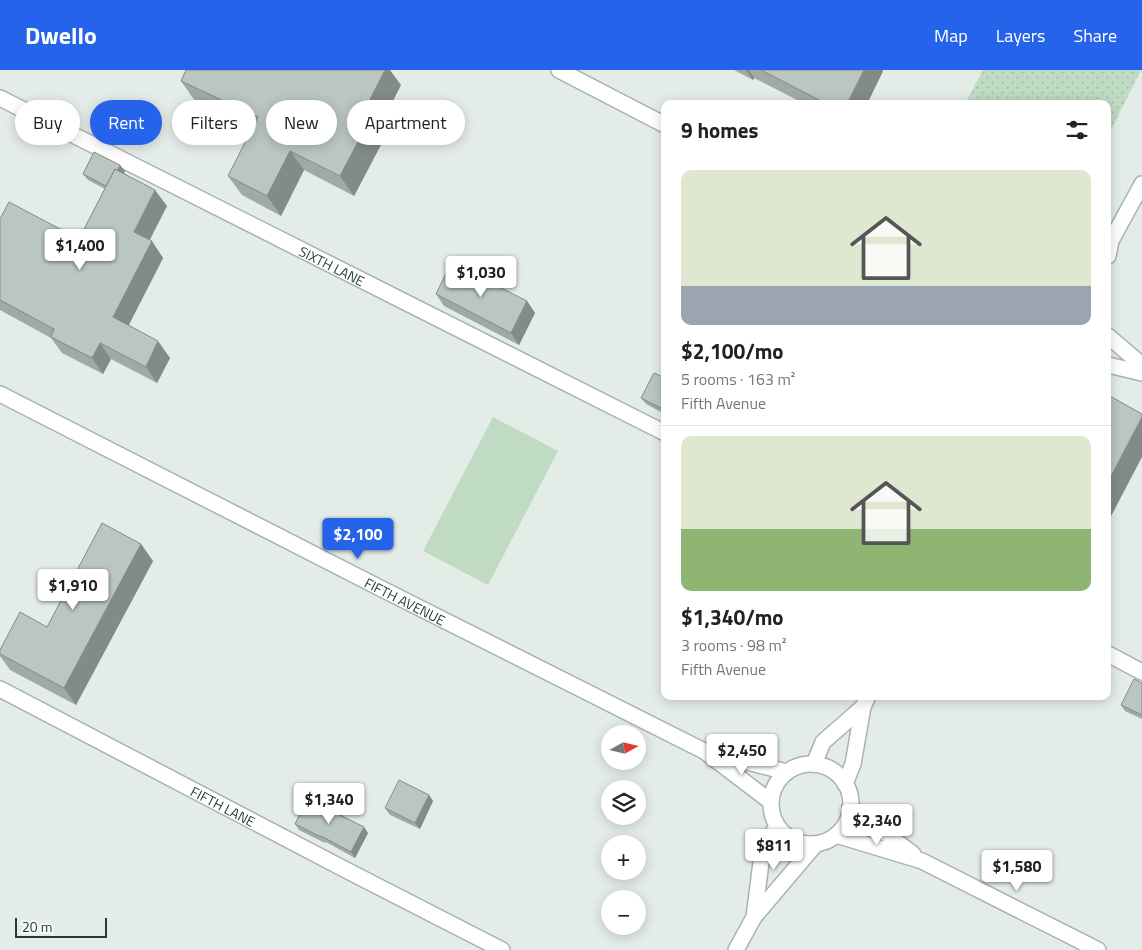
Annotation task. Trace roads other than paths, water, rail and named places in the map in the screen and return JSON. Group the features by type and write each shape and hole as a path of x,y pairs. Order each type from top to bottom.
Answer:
{"street":[{"path":"559,70 661,123"},
{"name":"SIXTH LANE","path":"0,98 661,431"},
{"path":"1111,243 1142,184"},
{"path":"1111,339 1142,365"},
{"path":"1111,366 1142,372"},
{"name":"FIFTH AVENUE","path":"0,394 704,751 770,802"},
{"path":"1111,656 1142,672"},
{"name":"FIFTH LANE","path":"0,689 337,866 502,950"},
{"path":"814,764 824,742 866,702"},
{"path":"845,784 853,764 866,702"},
{"name":"FIFTH AVENUE","path":"704,751 787,772"},
{"path":"804,764 814,764 832,770 839,776 848,791 850,807 849,817 844,827 836,835 827,841 816,844 801,843 788,837 777,827 772,815 770,802 778,780 787,772 804,764"},
{"path":"850,807 922,861"},
{"path":"754,916 763,847 777,827"},
{"path":"836,835 922,861 1098,950"},
{"path":"736,950 754,916 816,844"}]}
